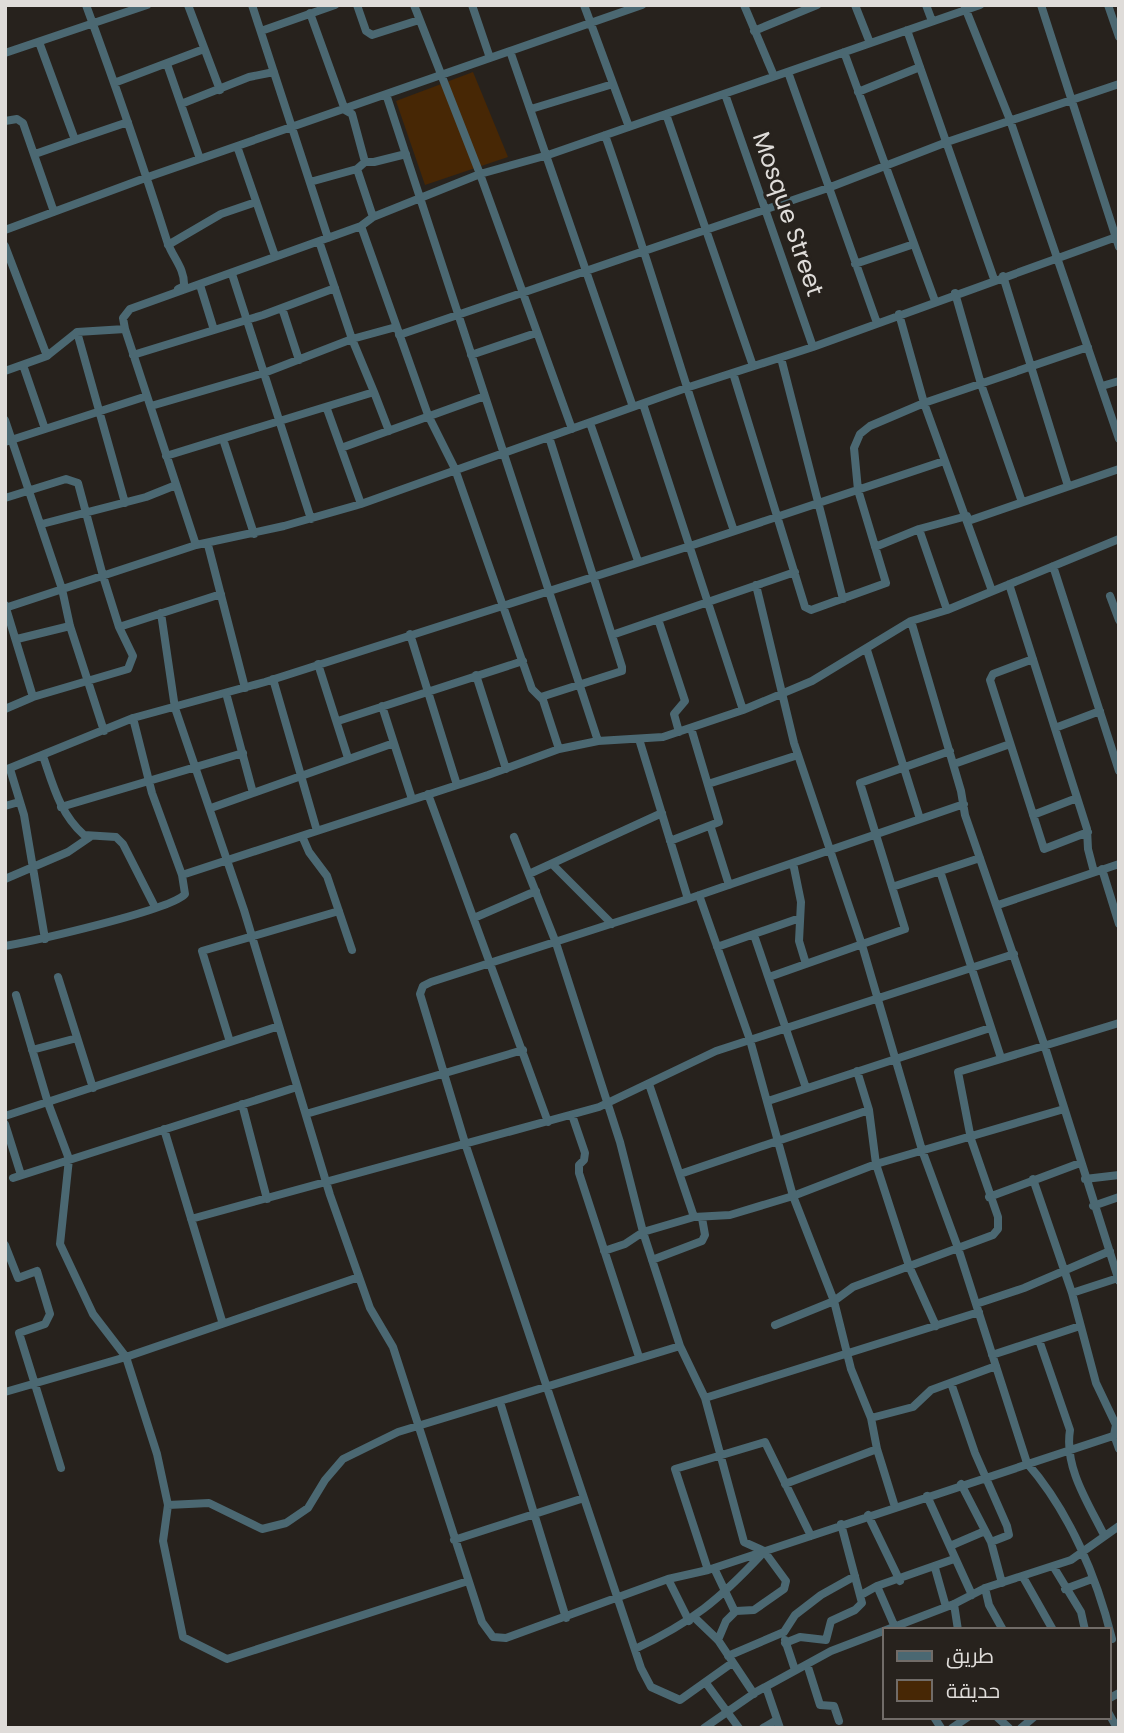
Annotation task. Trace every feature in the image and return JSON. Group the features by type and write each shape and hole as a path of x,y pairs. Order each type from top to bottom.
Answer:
{"street":[{"path":"86,5 148,177 168,246 183,270 184,286 130,309 124,318 133,355 196,545"},
{"path":"5,53 147,5"},
{"path":"188,5 220,90"},
{"path":"251,5 328,237"},
{"path":"261,31 335,5"},
{"path":"357,5 366,31 372,35 419,20"},
{"path":"414,5 439,76 480,174 521,294 572,429"},
{"path":"472,5 489,58"},
{"path":"584,5 629,127"},
{"path":"5,230 148,177 641,5"},
{"path":"744,5 774,76"},
{"path":"754,32 817,5"},
{"path":"855,5 870,43"},
{"path":"926,5 932,21"},
{"path":"172,292 232,274 361,226 373,217 480,174 548,155 980,5"},
{"path":"1041,5 1119,247"},
{"path":"1108,5 1119,37"},
{"path":"965,8 1010,120 1119,439"},
{"path":"310,13 345,110 352,114 365,162"},
{"path":"907,30 1032,367 1068,486"},
{"path":"39,42 75,140"},
{"path":"114,83 204,49"},
{"path":"510,51 633,408"},
{"path":"844,52 935,301"},
{"path":"167,64 200,159"},
{"path":"858,92 920,67"},
{"path":"181,104 248,78 274,72"},
{"path":"788,72 877,323"},
{"path":"531,109 613,84"},
{"path":"151,406 264,373 352,339 398,331 458,315 828,188 947,142 1119,84"},
{"path":"386,94 598,741"},
{"name":"Mosque Street","path":"725,94 813,346"},
{"path":"666,114 753,366"},
{"path":"5,121 17,119 23,123 54,212"},
{"path":"34,153 128,122"},
{"path":"605,135 646,251 686,388 734,531"},
{"path":"237,146 275,256"},
{"path":"310,182 357,169 365,162 406,154"},
{"path":"357,169 373,217"},
{"path":"168,246 222,214 256,202"},
{"path":"361,226 428,415 455,469 533,692 541,697 559,749"},
{"path":"33,697 6,607 196,545 208,545 254,534 361,504 686,388 781,358 1117,236"},
{"path":"318,241 352,339 389,431"},
{"path":"855,264 914,244"},
{"path":"5,246 47,356"},
{"path":"232,274 277,421 311,519"},
{"path":"200,285 214,330"},
{"path":"133,355 282,309 335,288"},
{"path":"955,293 981,384 1022,502"},
{"path":"282,309 299,360"},
{"path":"899,314 924,403 968,518 992,591"},
{"path":"5,371 47,356 77,332 125,329"},
{"path":"77,332 125,503"},
{"path":"471,355 536,333"},
{"path":"733,373 807,609 886,583 858,490 853,448 860,433 924,403 1088,346"},
{"path":"781,358 844,599"},
{"path":"23,365 45,429"},
{"path":"1102,386 1119,381"},
{"path":"166,456 277,421 327,409 374,392"},
{"path":"9,440 147,396"},
{"path":"341,448 485,396"},
{"path":"643,404 743,710"},
{"path":"327,409 361,504"},
{"path":"5,420 9,440 42,524 62,589 69,626 104,731"},
{"path":"590,423 638,561"},
{"path":"541,697 621,671 549,437"},
{"path":"223,439 254,534"},
{"path":"45,939 34,868 19,802 8,769 133,718 245,688 592,575 690,546 944,461"},
{"path":"875,548 919,529 1022,502 1119,469"},
{"path":"5,498 66,479 76,480 81,487 119,627 133,656 128,669 88,679 5,709"},
{"path":"42,524 125,503 176,485"},
{"path":"919,529 947,610"},
{"path":"182,875 506,769 559,749 598,741 639,739 679,732 743,710 783,694 867,650 911,621 947,610 1119,539"},
{"path":"208,545 245,688"},
{"path":"1053,566 1119,771"},
{"path":"612,635 795,572"},
{"path":"1009,584 1088,832 1088,849 1119,924"},
{"path":"755,585 798,755 862,945 922,1150 958,1248 1027,1463 1048,1488 1082,1552 1102,1596 1113,1638"},
{"path":"119,627 221,594"},
{"path":"1110,596 1119,620"},
{"path":"161,613 175,708 228,860 326,1182 370,1308 393,1346 416,1427 482,1622 493,1637 506,1638 668,1579 711,1569 1116,1434"},
{"path":"658,619 685,701 674,715 679,732"},
{"path":"911,621 980,858 1044,1044 1118,1280 1072,1293"},
{"path":"17,639 69,626"},
{"path":"410,634 457,785"},
{"path":"867,650 920,819"},
{"path":"1033,659 990,677 1010,744 1045,849 1088,832"},
{"path":"338,721 523,661"},
{"path":"318,664 348,758"},
{"path":"476,676 506,769"},
{"path":"273,679 317,831"},
{"path":"226,693 253,793"},
{"path":"382,706 412,799"},
{"path":"1055,728 1100,711"},
{"path":"5,946 45,939 155,908 181,899 185,894 182,875 149,781 133,718"},
{"path":"670,841 711,828 719,822 691,728"},
{"path":"639,739 688,899"},
{"path":"211,808 394,743"},
{"path":"954,764 1010,744"},
{"path":"769,977 905,929 860,783 950,751"},
{"path":"61,807 243,753"},
{"path":"708,784 798,755"},
{"path":"43,756 61,807 79,831 90,837 116,837 123,844 155,908"},
{"path":"428,794 492,961 548,1122"},
{"path":"1033,815 1077,798"},
{"path":"5,806 19,802"},
{"path":"855,1576 804,1609 784,1632 730,1660 706,1683 680,1700 651,1687 617,1599 465,1143 421,1002 423,986 964,804"},
{"path":"529,874 554,865 662,813"},
{"path":"711,828 729,885"},
{"path":"302,836 309,852 327,876 352,950"},
{"path":"5,879 79,846 90,837"},
{"path":"514,837 556,943 608,1104 643,1233 680,1346 705,1398 744,1542 764,1551 786,1581 786,1587 754,1610 735,1612 726,1620 718,1640"},
{"path":"892,887 980,858"},
{"path":"793,863 800,896 799,941 806,964"},
{"path":"998,905 1119,864"},
{"path":"554,865 612,924"},
{"path":"940,871 1001,1058"},
{"path":"474,918 502,909 536,891"},
{"path":"699,895 750,1040 793,1196 834,1301 847,1355 871,1418 877,1449 895,1507"},
{"path":"230,1042 202,951 339,911"},
{"path":"717,947 800,918"},
{"path":"754,935 806,1088"},
{"path":"191,1219 608,1104 703,1056 1014,954"},
{"path":"58,977 93,1088"},
{"path":"16,995 48,1103 69,1159 60,1244 93,1314 126,1357 158,1454 168,1505 163,1541 183,1637 227,1659 468,1581"},
{"path":"775,1325 834,1301 853,1287 996,1232 999,1221 971,1139 958,1073 1044,1044 1119,1023"},
{"path":"5,1116 279,1026"},
{"path":"768,1101 990,1028"},
{"path":"32,1050 77,1038"},
{"path":"306,1114 523,1050"},
{"path":"857,1071 869,1110 876,1164 909,1266 936,1326"},
{"path":"649,1084 680,1174 705,1235 702,1241 652,1260"},
{"path":"5,1124 17,1176 298,1087"},
{"path":"242,1104 267,1199"},
{"path":"604,1251 625,1244 643,1233 698,1218 724,1217 793,1196 876,1164 971,1139 1064,1109"},
{"path":"680,1174 869,1110"},
{"path":"572,1115 586,1156 578,1168 639,1357"},
{"path":"164,1129 222,1321"},
{"path":"989,1197 1080,1163"},
{"path":"1085,1180 1119,1175"},
{"path":"1033,1179 1072,1293 1096,1383 1116,1425 1119,1449"},
{"path":"1093,1206 1119,1197"},
{"path":"5,1245 18,1278 37,1271 50,1314 45,1324 19,1333 61,1468"},
{"path":"705,1398 936,1326 1110,1251"},
{"path":"5,1392 126,1357 222,1321 359,1277"},
{"path":"992,1355 1080,1326"},
{"path":"1039,1340 1070,1430 1068,1440 1072,1465 1104,1535"},
{"path":"168,1505 209,1503 262,1530 286,1522 308,1508 325,1480 343,1459 398,1432 680,1346"},
{"path":"871,1418 913,1407 925,1394 996,1366"},
{"path":"951,1383 985,1477 1001,1505 1009,1531 1009,1535 991,1542"},
{"path":"500,1402 566,1618"},
{"path":"735,1612 711,1569 675,1469 765,1442 811,1536"},
{"path":"785,1484 877,1449"},
{"path":"961,1484 991,1542 1002,1583"},
{"path":"927,1496 972,1595"},
{"path":"454,1539 584,1498"},
{"path":"868,1516 900,1581"},
{"path":"831,1651 826,1640 831,1621 860,1606 861,1595 841,1524"},
{"path":"877,1586 890,1628 950,1606 985,1588 1071,1560 1119,1526"},
{"path":"950,1546 985,1531"},
{"path":"635,1649 692,1620 726,1592 764,1551"},
{"path":"861,1595 877,1586 900,1581 954,1559"},
{"path":"1053,1566 1065,1590 1081,1612 1085,1628"},
{"path":"935,1568 957,1628"},
{"path":"1023,1577 1052,1628"},
{"path":"668,1579 692,1620 718,1640 754,1694"},
{"path":"1065,1590 1092,1579"},
{"path":"985,1588 989,1605 1002,1628"},
{"path":"704,1728 795,1670 831,1651 883,1631"},
{"path":"784,1632 795,1670"},
{"path":"785,1643 800,1637 826,1640"},
{"path":"807,1664 820,1705 834,1706 839,1721"},
{"path":"706,1683 739,1728"},
{"path":"763,1728 778,1724 766,1686"}],"green space":[{"path":"473,72 508,157 425,185 396,101"}]}
